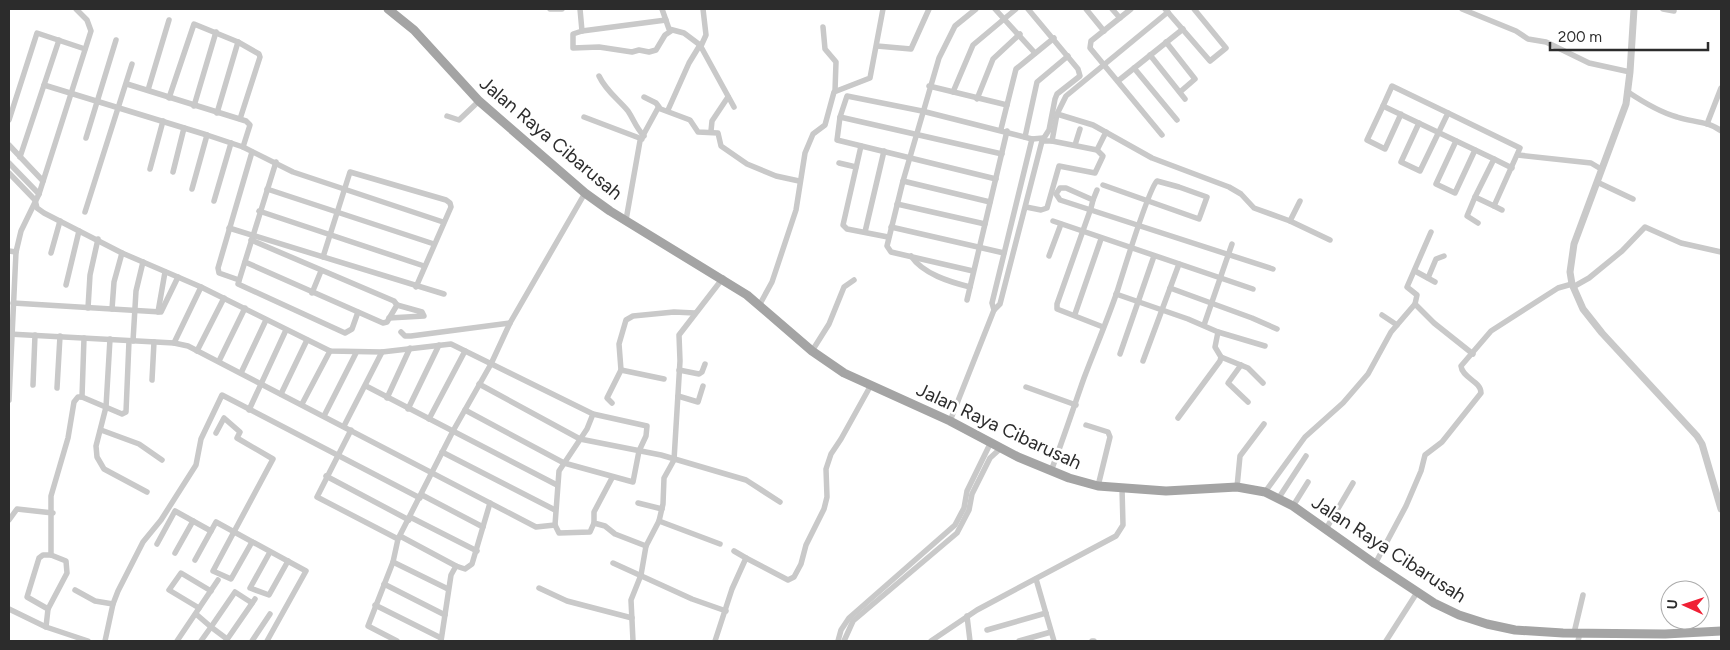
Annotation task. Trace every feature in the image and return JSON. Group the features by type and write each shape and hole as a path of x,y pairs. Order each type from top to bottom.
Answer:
{"main road":[{"name":"Jalan Raya Cibarusah","path":"388,9 414,30 479,101 585,193 723,278 760,304 812,351 844,372 950,421 1001,448 1079,482 1098,486 1166,491 1237,487 1265,492 1293,506 1375,564 1434,602 1472,621 1516,630 1577,636 1701,637 1721,631"}],"street":[{"path":"9,400 10,334 16,252 21,231 43,181 85,49 90,26 76,9"},
{"path":"550,9 562,9"},
{"path":"580,9 582,31"},
{"path":"662,9 671,31"},
{"path":"668,110 688,62 701,46 706,34 703,9"},
{"path":"835,91 870,78 883,9"},
{"path":"877,46 911,49 928,9"},
{"path":"995,9 1020,34 1035,53"},
{"path":"953,92 970,49 1016,9"},
{"path":"950,421 994,310 1000,304 1043,140 1049,130 1057,94 1080,76 1078,69 1068,56 1028,9"},
{"path":"1086,9 1104,31"},
{"path":"1112,9 1120,18"},
{"path":"1131,9 1090,45 1162,134"},
{"path":"1052,141 1057,114 1066,96 1167,11 1210,61 1226,48 1194,9"},
{"path":"1462,9 1516,31 1528,39 1546,42 1589,63 1628,71"},
{"path":"1634,9 1626,104 1599,167 1596,182 1574,244 1570,286 1583,309 1602,332 1702,444 1721,509"},
{"path":"1664,9 1674,11"},
{"path":"971,10 951,31 929,86 888,237 889,250 973,271"},
{"path":"148,90 169,20"},
{"path":"666,20 582,31 572,36 575,50 599,47 632,52 656,50 665,35 671,31 684,33 701,46 734,107"},
{"path":"169,98 194,24 257,51 260,57 240,119"},
{"path":"760,304 772,282 796,210 799,181 805,153 813,134 825,125 835,91 836,62 825,49 823,27"},
{"path":"1118,81 1183,29"},
{"path":"194,106 216,32"},
{"path":"9,120 35,36 41,33 85,49"},
{"path":"977,99 993,59 1020,34"},
{"path":"966,300 1002,154 1007,105 1016,69 1054,38"},
{"path":"20,157 59,40"},
{"path":"86,138 116,40"},
{"path":"217,113 238,42"},
{"path":"1166,42 1195,79 1180,92"},
{"path":"1150,55 1185,99"},
{"path":"1025,137 1038,82 1068,56"},
{"path":"85,212 132,64"},
{"path":"1134,68 1177,120"},
{"path":"599,76 612,96 626,110 643,137"},
{"path":"127,84 240,119 250,125 243,147"},
{"path":"44,85 98,100 243,147 293,172 443,222"},
{"path":"929,86 1007,105"},
{"path":"1401,114 1384,149 1367,140 1392,86 1520,148 1494,206"},
{"path":"1707,124 1721,88"},
{"path":"1628,92 1659,110 1707,124 1721,131"},
{"path":"996,179 836,139 840,117 848,95 922,110 1004,130 1032,139 1097,150 1103,156 1095,173 1059,166 1046,208 1041,210 1026,206"},
{"path":"644,96 659,107 690,120 698,132 707,134 711,132 718,133 721,146 747,164 776,176 799,181"},
{"path":"711,132 712,121 728,97"},
{"path":"447,116 459,120 479,101"},
{"path":"1383,106 1512,168"},
{"path":"626,220 643,137 654,112 659,107"},
{"path":"1419,123 1401,162 1420,171 1448,113"},
{"path":"1057,114 1093,124 1161,162 1238,192 1254,208 1290,221 1330,240"},
{"path":"584,117 643,137"},
{"path":"840,117 1002,154"},
{"path":"150,169 163,121"},
{"path":"173,172 184,128"},
{"path":"1074,145 1080,129"},
{"path":"1097,150 1106,132"},
{"path":"192,189 207,135"},
{"path":"994,310 992,303 1032,139"},
{"path":"1456,141 1436,184 1455,193 1474,150"},
{"path":"214,201 231,143"},
{"path":"9,146 43,181"},
{"path":"861,146 843,222 847,229 888,237"},
{"path":"865,232 884,151"},
{"path":"239,280 218,271 252,152"},
{"path":"1518,155 1599,167"},
{"path":"1478,222 1467,216 1494,159"},
{"path":"276,162 259,212 239,280 239,286 345,333 352,329 358,312"},
{"path":"9,163 37,197 37,208 122,253 201,287 330,351 382,352 451,344 593,414 648,426 646,436 639,451 632,482 612,478 564,462 465,410"},
{"path":"838,163 856,167"},
{"path":"323,258 349,173 354,172 446,200 450,203 450,207 416,287"},
{"path":"9,173 37,197"},
{"path":"902,181 990,202"},
{"path":"1051,471 1116,294 1130,248 1140,225 1148,201 1154,184 1157,181 1179,186 1207,197 1198,219 1148,201 1103,185"},
{"path":"1596,182 1632,199"},
{"path":"1093,200 1062,187 1056,194 1060,200 1091,208 1273,269"},
{"path":"267,189 434,244"},
{"path":"1097,190 1057,306 1058,310 1075,314 1103,327"},
{"path":"398,641 368,626 393,562 399,538 453,431 491,364 510,323 585,193"},
{"path":"1475,197 1502,210"},
{"path":"1290,221 1300,201"},
{"path":"897,204 985,224"},
{"path":"259,212 424,266"},
{"path":"51,253 60,221"},
{"path":"1053,222 1254,289"},
{"path":"1049,256 1061,224"},
{"path":"891,227 1004,253"},
{"path":"1375,564 1406,506 1421,471 1424,457 1442,442 1481,393 1480,388 1460,369 1491,331 1558,288 1570,286 1589,278 1622,252 1643,228 1647,227 1681,243 1721,252"},
{"path":"229,228 394,301 397,305 422,312 424,316 389,318"},
{"path":"66,285 79,231"},
{"path":"1265,492 1305,437 1343,403 1368,374 1384,343 1415,304 1417,295 1407,287 1431,232"},
{"path":"252,238 444,294"},
{"path":"88,308 90,275 98,239"},
{"path":"1075,314 1102,239"},
{"path":"1204,325 1232,244"},
{"path":"9,251 16,252"},
{"path":"112,310 114,282 122,253"},
{"path":"911,256 920,265 938,276 970,287"},
{"path":"1120,354 1154,256"},
{"path":"1428,278 1436,259 1444,256"},
{"path":"51,555 52,492 68,438 74,402 78,397 82,397 122,414 126,412 136,291 143,262"},
{"path":"245,262 383,324 397,305"},
{"path":"1143,361 1179,264"},
{"path":"312,293 321,270"},
{"path":"1415,271 1435,282"},
{"path":"158,312 165,272"},
{"path":"13,303 158,312 164,308 178,277"},
{"path":"633,641 630,600 641,575 646,546 659,521 662,509 664,478 674,460 679,335 723,278"},
{"path":"812,351 829,324 844,287 854,280"},
{"path":"174,343 201,287"},
{"path":"1170,288 1276,329"},
{"path":"1116,294 1204,325 1218,332 1265,346"},
{"path":"197,351 224,298"},
{"path":"1415,304 1434,323 1473,354"},
{"path":"219,361 245,308"},
{"path":"612,403 608,400 608,396 621,370 618,344 626,320 632,316 697,310"},
{"path":"1382,315 1397,325"},
{"path":"240,373 266,320"},
{"path":"401,332 405,336 411,336 510,323"},
{"path":"249,410 286,330"},
{"path":"1218,332 1215,347 1221,357 1252,371 1263,383"},
{"path":"10,334 174,343 197,351 534,526 554,526"},
{"path":"32,385 36,335"},
{"path":"57,388 60,336"},
{"path":"82,397 84,338"},
{"path":"110,339 106,407 96,452 104,469 147,492"},
{"path":"281,394 307,340"},
{"path":"152,380 154,342"},
{"path":"408,409 439,345"},
{"path":"387,398 410,348"},
{"path":"302,404 330,351"},
{"path":"429,419 465,351"},
{"path":"324,416 356,352"},
{"path":"344,426 382,352"},
{"path":"1178,418 1218,366 1221,357"},
{"path":"679,370 699,374 706,364"},
{"path":"1241,365 1228,383 1248,402"},
{"path":"621,370 664,379"},
{"path":"479,384 580,439 661,455 753,483 780,502"},
{"path":"734,551 788,580 794,577 801,564 806,545 824,509 827,497 826,470 831,454 841,440 871,385"},
{"path":"366,386 557,485"},
{"path":"678,396 698,402 704,386"},
{"path":"1026,387 1076,405"},
{"path":"105,641 113,604 143,542 162,520 196,465 201,439 221,396 225,396 336,455 483,527"},
{"path":"593,414 558,474 554,526 560,533 590,532 594,522 594,512 612,478"},
{"path":"216,433 224,418 240,432 237,438 273,459 213,571 231,579 252,542"},
{"path":"1237,487 1240,456 1264,424"},
{"path":"1086,425 1108,432 1110,437 1098,486"},
{"path":"101,430 139,444 162,460"},
{"path":"351,430 336,455 317,497 465,569 470,567 477,551 490,504"},
{"path":"844,641 854,622 956,533 969,510 972,494 990,442"},
{"path":"838,641 841,630 849,618 955,525 964,508 967,491 982,468 1001,448"},
{"path":"442,452 555,510"},
{"path":"1278,499 1306,456"},
{"path":"326,476 477,551"},
{"path":"1293,506 1308,482"},
{"path":"1326,529 1353,483"},
{"path":"931,641 967,616 1120,533 1123,525 1122,488"},
{"path":"638,503 662,509"},
{"path":"9,520 17,508 53,513"},
{"path":"157,544 175,511 211,531"},
{"path":"175,553 193,521"},
{"path":"659,521 720,544"},
{"path":"195,560 216,522 306,571 267,641"},
{"path":"594,522 605,526 615,534 646,546"},
{"path":"270,552 250,588 269,595 288,562"},
{"path":"46,627 48,609 68,568 66,562 51,555 43,555 39,558 27,598 48,609"},
{"path":"715,641 732,589 746,558"},
{"path":"393,562 448,589"},
{"path":"613,563 692,599 726,611"},
{"path":"376,605 441,640 448,589 451,575 456,566"},
{"path":"201,641 211,627 235,592 254,601 227,640 211,627 198,611 170,590 180,573 211,592"},
{"path":"1036,579 1054,641"},
{"path":"177,641 218,580"},
{"path":"384,584 445,615"},
{"path":"539,588 567,601 632,618"},
{"path":"75,590 95,600 113,604"},
{"path":"1386,641 1418,592"},
{"path":"1577,636 1583,594"},
{"path":"9,609 46,627 88,641"},
{"path":"987,630 1046,613"},
{"path":"252,641 270,614"},
{"path":"967,616 970,641"},
{"path":"1019,641 1051,632"}]}
